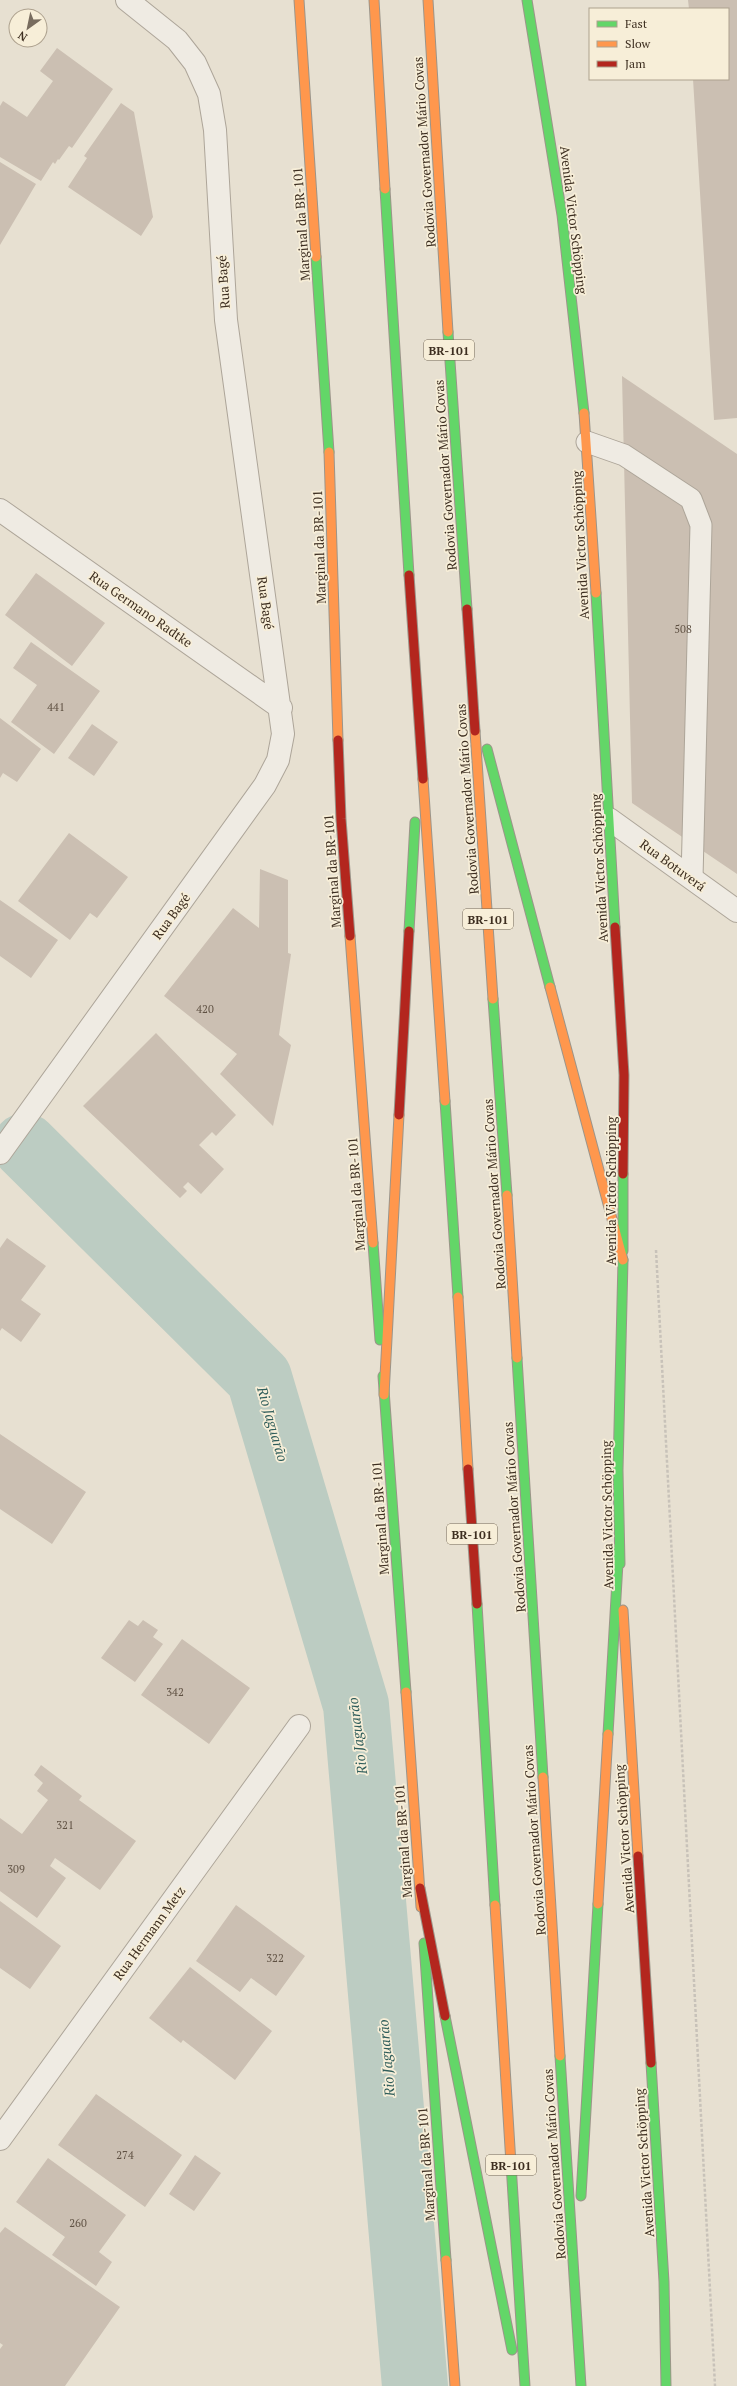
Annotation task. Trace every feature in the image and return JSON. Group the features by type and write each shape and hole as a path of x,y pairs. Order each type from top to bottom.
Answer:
{"main road":[{"name":"Marginal da BR-101","path":"299,0 330,457 341,819 420,1888 455,2386"},
{"name":"BR-101","path":"374,0 403,484 420,725 525,2386"},
{"name":"Rodovia Governador Mário Covas","path":"428,0 503,1130 581,2386"},
{"name":"Avenida Victor Schöpping","path":"527,0 561,208 587,442 624,1075 623,1260 618,1470 619,1546 664,2282 666,2386"},
{"path":"474,700 623,1260"},
{"path":"384,1395 420,725"},
{"path":"576,2293 619,1546"},
{"path":"420,1888 519,2386"}],"street":[{"name":"Rua Bagé","path":"0,1153 265,785 278,760 284,734 226,320 215,130 209,94 195,63 177,40 127,0"},
{"name":"Rua Germano Radtke","path":"0,510 281,708"},
{"name":"Rua Botuverá","path":"609,819 737,911"},
{"name":"Rua Hermann Metz","path":"0,2139 299,1726"}],"lane":[{"path":"587,442 624,455 692,499 701,525 692,878"}],"path":[{"path":"655,1248 715,2386"}],"building":[{"path":"688,0 737,0 737,418 714,420 693,80 729,80 729,8 689,8"},
{"path":"57,48 113,89 72,148 69,146 55,164 53,162 41,181 0,157 0,106 3,101 27,117 53,81 40,71"},
{"path":"121,103 134,112 153,217 141,236 68,187 87,158 84,156"},
{"path":"0,162 36,184 0,245"},
{"path":"622,376 737,454 737,874 632,803"},
{"path":"36,573 105,623 72,666 5,615"},
{"path":"31,642 100,691 54,754 11,722 37,685 13,668"},
{"path":"0,718 41,749 17,782 3,773 0,778"},
{"path":"92,724 118,742 94,776 68,758"},
{"path":"69,833 128,877 97,918 90,913 70,940 18,901"},
{"path":"260,869 288,880 288,953 291,954 279,1035 291,1045 273,1126 220,1074 237,1054 164,996 233,908 259,928"},
{"path":"0,900 58,940 31,978 0,956"},
{"path":"156,1033 236,1115 216,1136 212,1132 199,1145 224,1169 201,1194 188,1182 183,1187 187,1191 180,1198 83,1106"},
{"path":"7,1238 46,1266 21,1300 41,1314 21,1342 2,1328 0,1331 0,1248"},
{"path":"0,1434 86,1492 52,1544 0,1509"},
{"path":"129,1620 138,1626 143,1620 158,1630 153,1637 163,1644 135,1682 101,1658"},
{"path":"182,1639 250,1688 209,1744 141,1695"},
{"path":"41,1765 82,1796 79,1800 136,1841 100,1890 55,1858 50,1866 66,1878 37,1918 0,1891 0,1818 22,1834 48,1800 37,1791 43,1783 34,1775"},
{"path":"0,1901 61,1946 30,1989 0,1968"},
{"path":"236,1905 305,1956 276,1996 251,1978 240,1992 196,1961"},
{"path":"190,1967 272,2031 235,2080 183,2040 181,2043 149,2018"},
{"path":"96,2094 182,2155 145,2207 58,2145"},
{"path":"195,2155 221,2173 194,2211 169,2194"},
{"path":"48,2158 126,2215 99,2252 112,2262 96,2286 52,2255 65,2237 16,2202"},
{"path":"5,2227 120,2307 65,2386 0,2386 0,2349 3,2345 0,2343 0,2233"}],"waterway":[{"name":"Rio Jaguarão","path":"25,1146 259,1378 356,1705 415,2386"}],"traffic: fast":[{"path":"527,0 562,215 584,413"},
{"path":"385,189 409,575"},
{"path":"316,257 329,452"},
{"path":"448,332 467,609"},
{"path":"596,593 615,927"},
{"path":"487,749 550,987"},
{"path":"409,931 415,822"},
{"path":"493,999 507,1195"},
{"path":"445,1101 458,1297"},
{"path":"623,1174 623,1251"},
{"path":"373,1243 380,1340"},
{"path":"620,1564 618,1470 623,1260"},
{"path":"517,1358 543,1777"},
{"path":"383,1376 406,1692"},
{"path":"608,1734 619,1546"},
{"path":"477,1604 495,1905"},
{"path":"581,2196 598,1904"},
{"path":"424,1943 446,2260"},
{"path":"445,2016 512,2350"},
{"path":"560,2056 581,2386"},
{"path":"651,2063 664,2282 666,2386"},
{"path":"511,2164 525,2386"}],"traffic: slow":[{"path":"299,0 316,257"},
{"path":"374,0 385,189"},
{"path":"428,0 448,332"},
{"path":"584,413 596,593"},
{"path":"329,452 338,740"},
{"path":"475,731 493,999"},
{"path":"423,779 445,1101"},
{"path":"350,936 373,1243"},
{"path":"550,987 623,1260"},
{"path":"384,1395 399,1115"},
{"path":"507,1195 517,1358"},
{"path":"458,1297 468,1469"},
{"path":"623,1610 638,1856"},
{"path":"406,1692 421,1907"},
{"path":"598,1904 608,1734"},
{"path":"543,1777 560,2056"},
{"path":"495,1905 511,2164"},
{"path":"446,2260 455,2386"}],"traffic: jam":[{"path":"409,575 423,779"},
{"path":"467,609 475,731"},
{"path":"338,740 341,819 350,936"},
{"path":"615,927 624,1075 623,1174"},
{"path":"399,1115 409,931"},
{"path":"468,1469 477,1604"},
{"path":"638,1856 651,2063"},
{"path":"420,1888 445,2016"}]}
